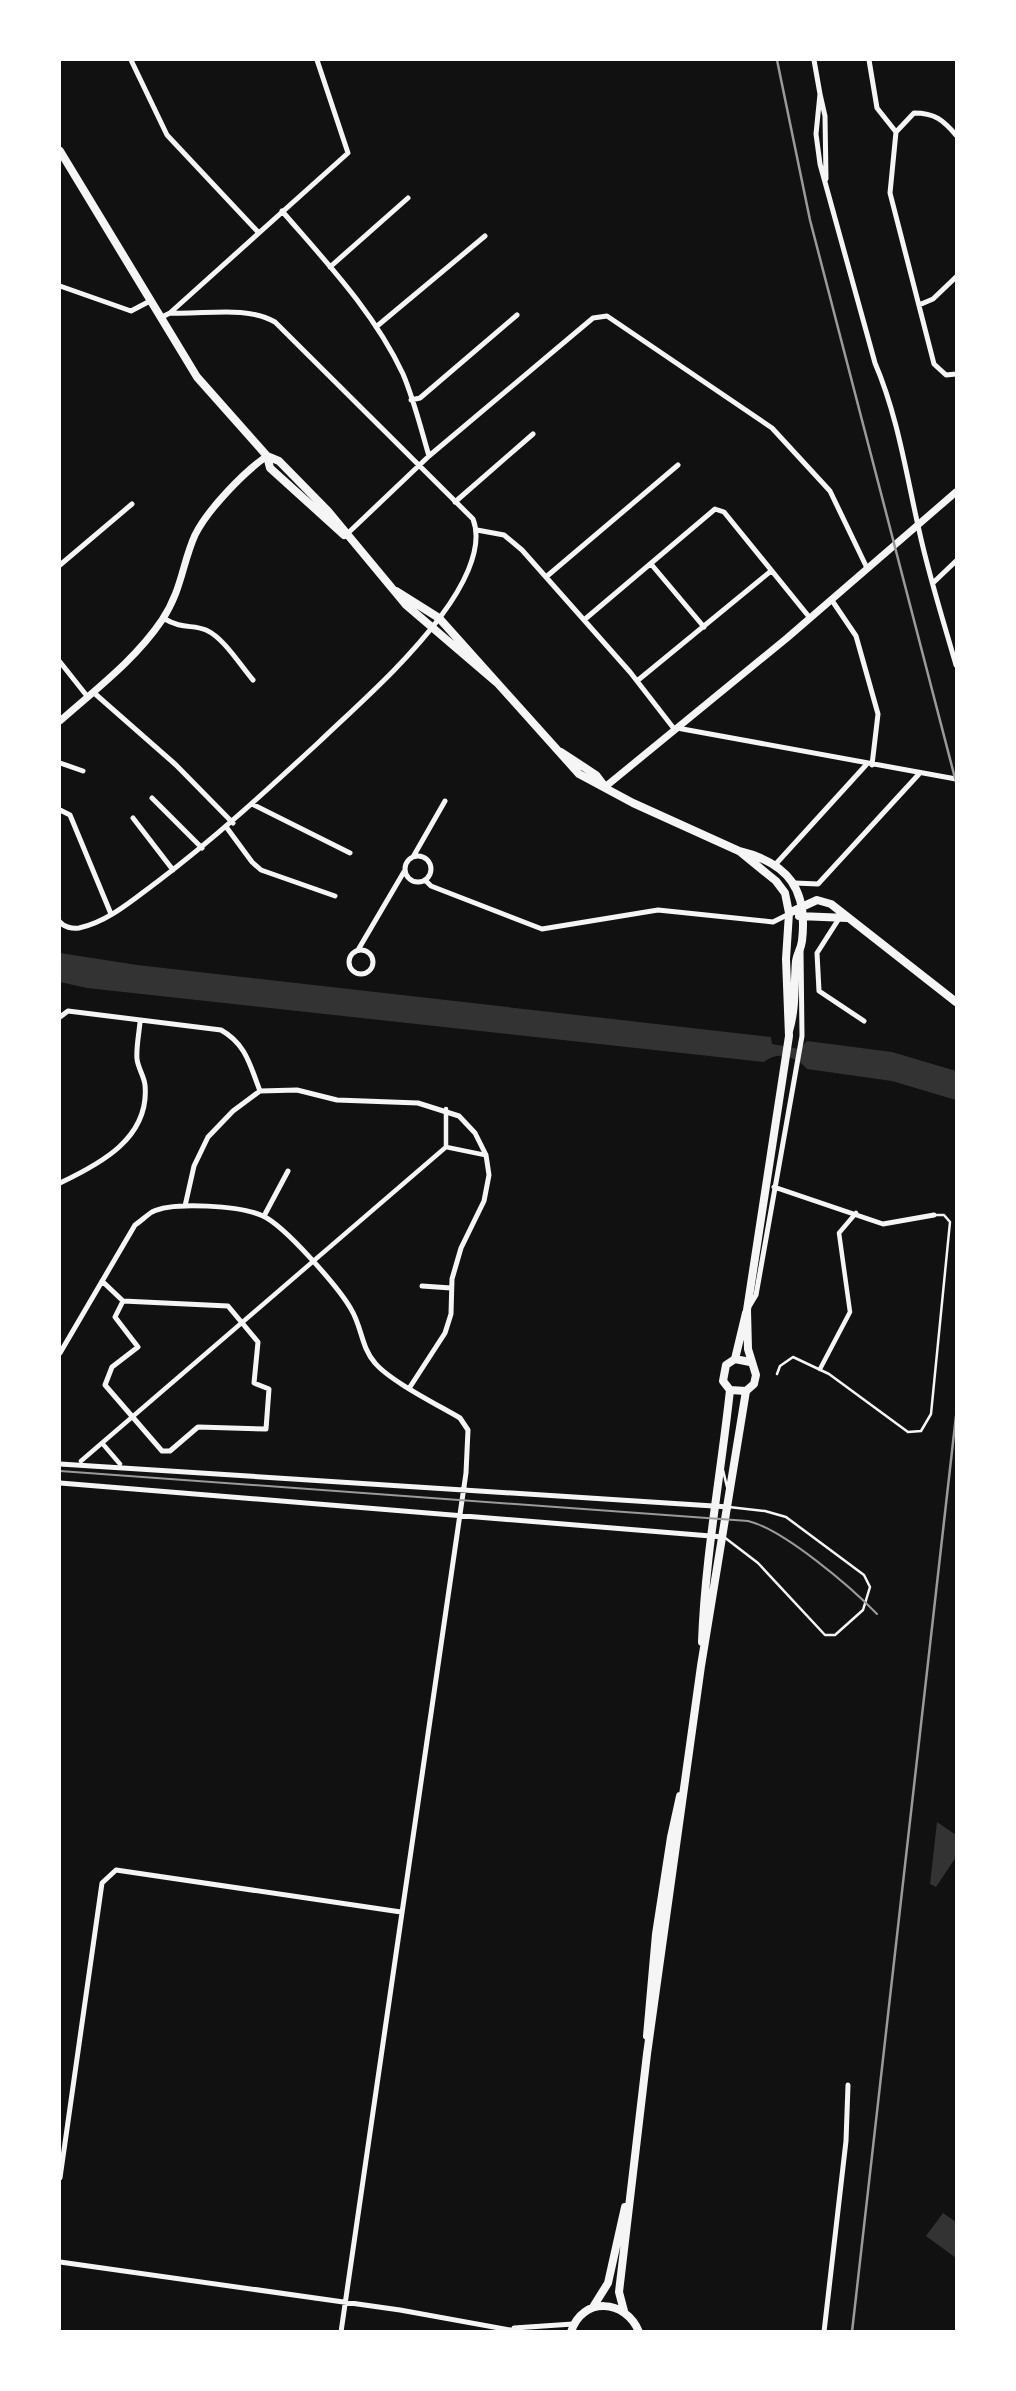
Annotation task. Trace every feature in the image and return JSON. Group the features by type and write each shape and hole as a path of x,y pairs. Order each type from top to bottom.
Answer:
{"main road":[{"path":"60,151 197,377 267,456 270,468 327,523 346,535 406,605 496,682"},
{"path":"391,588 439,618 579,774 591,783 605,787 775,866 795,883 803,918 801,950 797,956 794,1014 747,1310 750,1362 755,1370 756,1380 746,1391 701,1666 686,1776 671,1837 656,1934 648,2005 648,2054 619,2292 624,2311 639,2331"},
{"path":"739,851 768,874 785,893 789,914 786,959 789,1034"},
{"path":"789,914 817,900 827,902 957,1002"},
{"path":"789,914 803,918 844,917"},
{"path":"736,1359 742,1321 747,1310"},
{"path":"701,1666 715,1492 722,1466 730,1390 722,1375 726,1365 736,1359 750,1362"},
{"path":"730,1390 746,1391"},
{"path":"572,2328 593,2307 608,2283 631,2182"},
{"path":"593,2307 604,2305 624,2311"}],"street":[{"path":"131,60 167,135 258,232"},
{"path":"160,318 189,299 258,232 348,153 317,60"},
{"path":"814,60 825,116 825,179 875,363 885,384 906,459 918,526 957,665"},
{"path":"869,60 880,114 895,132"},
{"path":"957,135 935,115 914,113 895,132 890,193 934,363 946,375 957,374"},
{"path":"330,267 408,198"},
{"path":"282,211 376,327 403,375 429,456"},
{"path":"376,327 485,236"},
{"path":"919,305 933,299 957,277"},
{"path":"60,286 131,311 150,301"},
{"path":"60,922 64,926 78,928 111,914 227,828 394,671 433,627 458,588 474,553 477,530 473,519 379,429 275,322 262,315 241,312 170,313"},
{"path":"411,400 420,398 517,315"},
{"path":"346,535 429,456 593,318 607,316 772,428 830,491 867,568"},
{"path":"455,502 533,434"},
{"path":"60,721 124,666 163,618 181,585 196,533 223,497 267,456"},
{"path":"546,577 678,465"},
{"path":"605,787 810,618 957,492"},
{"path":"60,565 132,503"},
{"path":"584,620 715,509 724,512 810,618"},
{"path":"477,530 504,535 546,577 638,681 676,729 957,779"},
{"path":"934,582 957,561"},
{"path":"651,564 704,627"},
{"path":"638,681 771,571"},
{"path":"768,874 869,765 878,714 856,636 831,599"},
{"path":"163,618 176,626 204,628 213,634 253,680"},
{"path":"949,640 957,634"},
{"path":"60,662 90,694 112,709 176,765 233,822"},
{"path":"60,763 83,771"},
{"path":"795,883 818,884 919,774"},
{"path":"152,798 202,848"},
{"path":"358,950 366,951 373,960 369,971 362,974 354,973 348,962 351,954 358,950 445,801"},
{"path":"252,804 350,853"},
{"path":"60,810 70,815 111,914"},
{"path":"133,818 173,870"},
{"path":"227,828 261,870 335,896"},
{"path":"405,870 411,881 425,880 430,874 430,865 421,857 413,857"},
{"path":"425,880 431,886 542,929 658,909 773,922 789,914"},
{"path":"844,917 817,953 819,991 864,1021"},
{"path":"747,1310 756,1295 802,1036 801,950"},
{"path":"60,1017 68,1011 221,1030 237,1040 247,1054 260,1091"},
{"path":"60,1183 91,1168 117,1150 144,1110 145,1084 137,1059 140,1022"},
{"path":"185,1206 194,1166 208,1138 233,1111 260,1091 297,1090 337,1100 418,1102 459,1116 475,1133 486,1155 489,1175 484,1201 461,1248 452,1288 451,1314 445,1333 410,1387"},
{"path":"81,1461 446,1147 446,1110"},
{"path":"446,1147 486,1155"},
{"path":"264,1216 288,1171"},
{"path":"774,1186 883,1224 934,1215"},
{"path":"60,1353 135,1226 154,1211 185,1206 248,1211 264,1216 287,1232 351,1307 365,1350 377,1366 460,1418 468,1430 463,1490 341,2332"},
{"path":"820,1369 850,1312 839,1233 856,1213"},
{"path":"102,1281 123,1301 228,1306 258,1342 254,1383 269,1389 266,1429 198,1427 170,1451 162,1451 105,1385 112,1367 138,1347 115,1317 123,1301"},
{"path":"422,1286 452,1288"},
{"path":"102,1443 120,1464"},
{"path":"60,1464 729,1507"},
{"path":"60,1483 724,1537"},
{"path":"60,2178 102,1883 116,1870 401,1912"},
{"path":"824,2332 846,2141 848,2085"},
{"path":"60,2262 511,2328 572,2328"},
{"path":"511,2328 521,2332"}],"lane":[{"path":"777,1374 784,1363 793,1357 820,1369 908,1432 921,1431 926,1426 931,1414 950,1222 944,1215 934,1215"},
{"path":"722,1466 729,1507 765,1511 786,1517 864,1575 870,1587 863,1610 835,1635 825,1635 758,1563 724,1537"}],"shaded area":[{"path":"60,953 137,965 771,1037 772,1044 799,1049 807,1041 892,1052 956,1071 956,1100 892,1081 807,1069 787,1056 775,1056 764,1062 87,988 60,982"},
{"path":"937,1822 956,1835 956,1857 936,1887 930,1884"},
{"path":"943,2213 956,2222 956,2258 926,2236"}],"tram line":[{"path":"60,1471 748,1521 763,1526 797,1547 851,1589 877,1614"}],"railway":[{"path":"777,60 810,220 956,782"},
{"path":"852,2332 956,1416"}]}
